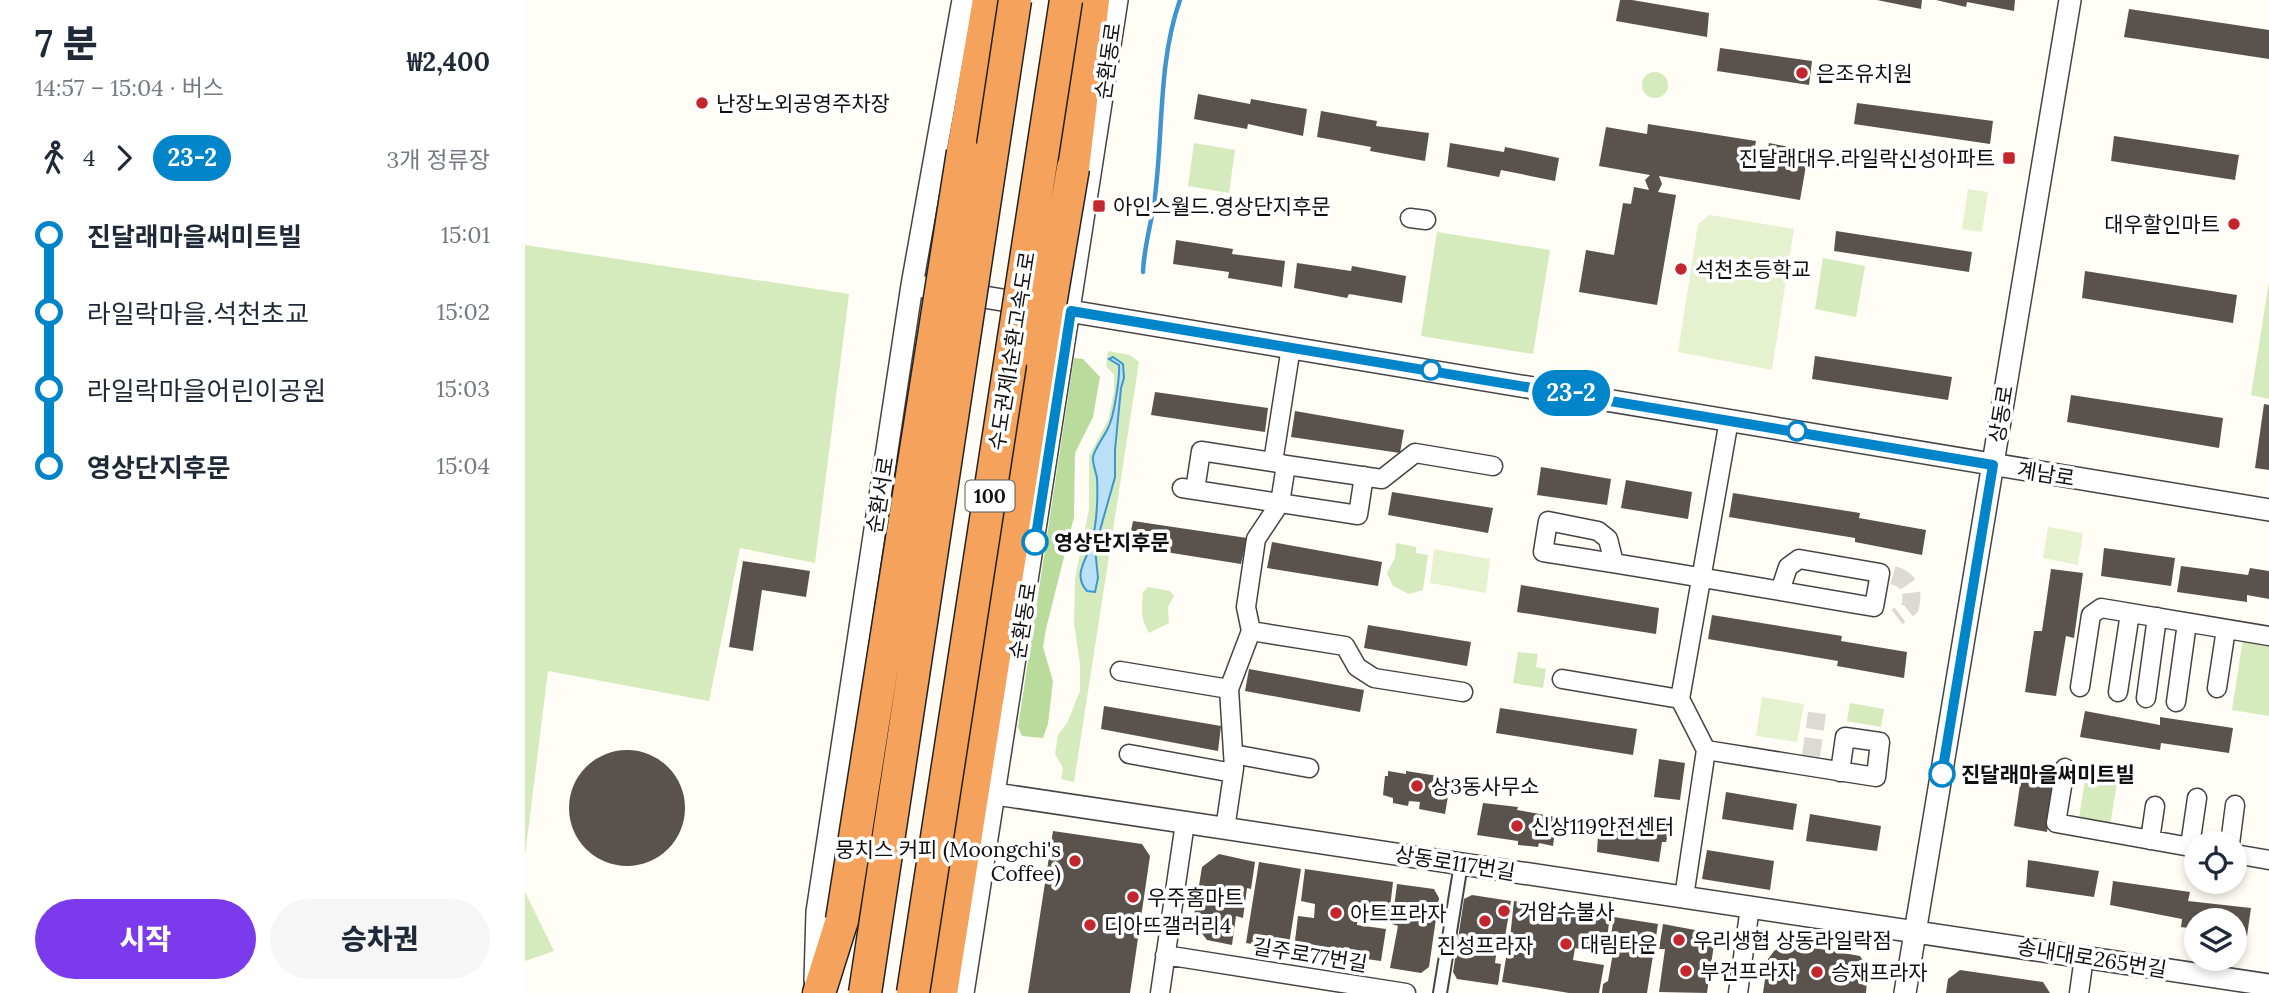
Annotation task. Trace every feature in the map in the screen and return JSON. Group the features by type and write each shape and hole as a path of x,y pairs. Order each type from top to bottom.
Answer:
{"highway":[{"path":"817,993 842,919 989,0"},
{"name":"100","path":"865,993 1015,0"},
{"name":"수도권제1순환고속도로","path":"913,993 1066,0"},
{"path":"941,993 1073,168 1093,0"}],"street":[{"name":"순환서로","path":"817,993 817,912 912,285 963,0"},
{"name":"순환동로","path":"964,993 1117,0"},
{"name":"상동로","path":"1905,993 2070,0"},
{"name":"계남로","path":"912,285 2269,510"},
{"path":"1224,828 1233,773 1229,689 1251,631 1246,607 1257,539 1280,503 1279,463 1291,347"},
{"path":"1684,897 1706,750 1680,699 1729,420"},
{"path":"1364,476 1358,515 1188,489 1201,451 1364,476 1382,479 1415,453 1493,466"},
{"path":"1614,563 1874,607 1886,574 1799,559 1788,567 1780,591"},
{"path":"2080,687 2091,615 2101,608 2269,636"},
{"path":"2118,692 2130,613"},
{"path":"2146,698 2157,617"},
{"path":"2176,702 2187,623"},
{"path":"2217,688 2225,629"},
{"path":"1251,631 1345,646 1357,667 1374,678 1463,692"},
{"path":"1120,671 1229,689"},
{"path":"1562,679 1680,699"},
{"path":"1706,750 1810,761 1840,772"},
{"path":"1129,754 1233,773"},
{"path":"1233,754 1309,768"},
{"path":"2066,768 2056,824 2184,846"},
{"name":"상동로117번길","path":"996,794 1915,932"},
{"path":"2194,831 2197,797"},
{"path":"2232,831 2235,805"},
{"path":"2150,840 2155,806"},
{"path":"1160,993 1185,823"},
{"path":"2247,856 2269,860"},
{"path":"1440,993 1461,864"},
{"path":"1738,993 1750,907"},
{"name":"송내대로265번길","path":"1915,932 2084,957 2268,979"},
{"name":"길주로77번길","path":"1165,955 1406,993"},
{"path":"2079,993 2084,957"}],"green space":[{"path":"1655,72 1664,76 1668,85 1664,94 1655,98 1646,94 1642,85 1646,76"},
{"path":"1194,143 1235,150 1229,193 1188,186"},
{"path":"1968,189 1988,192 1982,232 1962,229"},
{"path":"1710,215 1794,229 1772,370 1678,352 1698,224"},
{"path":"1437,232 1550,250 1533,354 1421,336"},
{"path":"525,245 849,294 815,563 740,548 709,701 548,671 525,856"},
{"path":"1823,258 1865,266 1856,317 1815,309"},
{"path":"2269,282 2269,399 2251,395"},
{"path":"1108,351 1130,355 1139,362 1074,782 1061,779 1063,768 1055,754 1058,735 1067,723 1080,691 1080,664 1074,623 1075,579 1089,509 1089,456 1108,420 1114,392 1114,375 1106,366"},
{"path":"1074,358 1083,359 1100,377 1093,417 1075,453 1074,517 1043,647 1053,681 1048,724 1043,738 1022,736 1018,727"},
{"path":"2048,527 2083,533 2078,565 2043,558"},
{"path":"1396,543 1416,547 1416,553 1428,555 1423,590 1409,594 1393,586 1387,573 1395,558"},
{"path":"1434,549 1490,559 1486,593 1430,583"},
{"path":"1148,587 1170,591 1174,596 1168,607 1169,623 1149,633 1144,623 1142,608 1143,592"},
{"path":"2243,639 2269,644 2269,716 2232,710"},
{"path":"1518,652 1538,654 1536,667 1546,669 1543,688 1513,683"},
{"path":"1762,697 1804,704 1797,742 1756,736"},
{"path":"1850,703 1884,709 1881,727 1847,721"},
{"path":"2087,767 2119,772 2110,825 2079,818"},
{"path":"525,892 554,951 525,961"}],"water":[{"path":"1113,357 1123,364 1124,378 1115,450 1115,477 1095,548 1098,578 1095,592 1087,591 1081,573 1092,542 1096,518 1097,478 1093,457 1110,423 1119,378 1119,365 1109,359"}],"building":[{"path":"1620,0 1709,13 1707,37 1616,21"},
{"path":"1877,0 1922,0 1921,9"},
{"path":"1936,0 2015,0 2014,11 1967,2 1966,7"},
{"path":"2129,9 2269,30 2269,59 2124,37"},
{"path":"1720,48 1812,61 1809,85 1717,71"},
{"path":"1198,94 1250,104 1251,99 1307,109 1303,136 1248,124 1247,129 1194,119"},
{"path":"1857,103 1993,121 1990,144 1854,124"},
{"path":"1321,111 1377,121 1376,126 1429,133 1425,161 1370,151 1371,147 1317,137"},
{"path":"1648,124 1756,141 1754,152 1767,154 1769,143 1794,148 1792,158 1807,160 1800,200 1659,176 1662,184 1658,192 1676,195 1657,305 1579,292 1586,250 1614,255 1623,203 1631,204 1634,187 1649,190 1645,180 1650,175 1599,166 1606,127 1647,134"},
{"path":"2114,136 2239,155 2235,180 2111,161"},
{"path":"1450,143 1504,152 1505,147 1559,158 1555,181 1501,170 1499,177 1447,167"},
{"path":"1836,231 1972,252 1969,272 1834,251"},
{"path":"1176,240 1233,249 1232,254 1285,261 1282,287 1228,278 1229,272 1173,264"},
{"path":"1297,263 1351,271 1352,266 1406,276 1402,303 1349,294 1347,298 1294,288"},
{"path":"2085,271 2237,295 2233,323 2082,298"},
{"path":"1815,356 1952,377 1948,400 1812,379"},
{"path":"1155,392 1268,408 1265,432 1151,415"},
{"path":"2071,395 2223,418 2219,448 2067,422"},
{"path":"2264,404 2269,405 2269,470 2255,468"},
{"path":"1295,411 1404,430 1400,453 1291,437"},
{"path":"1541,467 1611,479 1607,505 1537,495"},
{"path":"1626,480 1692,492 1688,519 1621,508"},
{"path":"1392,492 1493,508 1488,533 1388,515"},
{"path":"1733,493 1860,513 1859,518 1926,530 1922,555 1855,542 1855,538 1729,517"},
{"path":"1133,521 1247,538 1241,564 1128,546"},
{"path":"1272,542 1382,562 1378,586 1267,568"},
{"path":"2104,548 2175,558 2171,586 2101,576"},
{"path":"743,561 810,571 806,597 762,590 753,651 729,647"},
{"path":"2181,566 2248,575 2250,568 2269,571 2269,599 2247,595 2247,602 2177,592"},
{"path":"2051,569 2083,573 2074,638 2066,636 2056,696 2025,692 2034,631 2042,631"},
{"path":"1521,585 1659,608 1656,634 1517,612"},
{"path":"1712,615 1842,636 1841,641 1907,652 1904,678 1837,666 1838,661 1708,639"},
{"path":"1368,625 1471,642 1467,666 1364,648"},
{"path":"1249,669 1364,690 1360,712 1245,691"},
{"path":"1104,706 1221,726 1218,751 1101,729"},
{"path":"1500,708 1637,729 1633,755 1496,733"},
{"path":"2085,711 2160,725 2160,717 2233,728 2229,753 2161,743 2160,750 2080,737"},
{"path":"627,750 649,754 668,767 681,786 685,808 681,830 668,849 649,862 627,866 605,862 586,849 573,830 569,808 573,786 586,767 605,754"},
{"path":"1659,759 1685,763 1680,800 1654,797"},
{"path":"2023,764 2055,769 2047,832 2014,826"},
{"name":"상3동사무소","path":"1388,771 1451,778 1445,814 1419,809 1420,802 1409,801 1408,806 1393,803 1393,798 1383,795"},
{"path":"1726,792 1797,804 1793,830 1722,819"},
{"name":"신상119안전센터","path":"1483,803 1518,807 1517,810 1557,817 1553,846 1539,843 1538,847 1518,845 1518,841 1477,835"},
{"path":"1810,814 1881,826 1877,851 1806,841"},
{"path":"1599,820 1669,830 1666,842 1662,842 1659,862 1597,852"},
{"name":"디아뜨갤러리4","path":"1053,831 1142,844 1150,856 1130,993 1028,993"},
{"path":"1707,850 1774,861 1770,890 1702,879"},
{"path":"1219,854 1255,862 1251,889 1247,888 1243,918 1236,916 1232,945 1207,940 1193,922 1202,867"},
{"path":"2028,860 2099,871 2094,897 2026,887"},
{"path":"1259,862 1301,869 1288,951 1246,943"},
{"name":"아트프라자","path":"1305,869 1393,882 1389,916 1358,911 1357,925 1386,929 1381,961 1294,949 1298,916 1314,918 1315,904 1301,901"},
{"path":"2113,881 2184,891 2184,894 2190,894 2188,901 2251,908 2247,936 2247,908 2184,908 2184,927 2181,927 2182,919 2110,905"},
{"path":"1397,884 1434,889 1439,898 1429,967 1421,973 1390,968 1398,926 1392,924"},
{"name":"진성프라자","path":"1472,895 1511,901 1504,943 1498,941 1495,963 1501,964 1498,985 1457,979 1453,972 1464,899"},
{"name":"대림타운","path":"1514,901 1610,916 1605,953 1575,948 1573,960 1604,965 1599,993 1569,993 1502,982 1507,952 1524,953 1526,940 1510,938"},
{"path":"1614,917 1658,924 1647,993 1602,993 1603,984 1608,981 1616,936 1611,935"},
{"name":"부건프라자","path":"1663,924 1711,933 1714,944 1707,993 1659,992 1665,949 1659,949"},
{"name":"승재프라자","path":"1787,943 1860,956 1868,968 1866,993 1763,993 1768,959 1774,951"},
{"path":"1960,970 2043,982 2050,993 1946,993 1948,979"}],"waterway":[{"path":"1143,272 1155,198 1168,45 1180,0"}],"tunnel":[{"path":"1893,575 1907,583 1911,596 1910,607 1897,617"},
{"path":"1811,756 1817,713"}],"bus line":[{"name":"23-2","path":"1035,542 1071,311 1993,465 1942,774"}],"place":[{"name":"은조유치원","path":"1802,73"},
{"name":"난장노외공영주차장","path":"702,103"},
{"name":"진달래대우.라일락신성아파트","path":"2009,158"},
{"name":"아인스월드.영상단지후문","path":"1099,206"},
{"name":"대우할인마트","path":"2234,224"},
{"name":"석천초등학교","path":"1681,269"},
{"name":"영상단지후문","path":"1035,542"},
{"name":"진달래마을써미트빌","path":"1942,774"},
{"name":"상3동사무소","path":"1417,786"},
{"name":"신상119안전센터","path":"1517,826"},
{"name":"뭉치스 커피 (Moongchi's Coffee)","path":"1075,861"},
{"name":"우주홈마트","path":"1133,897"},
{"name":"거암수불사","path":"1504,911"},
{"name":"아트프라자","path":"1336,913"},
{"name":"진성프라자","path":"1485,921"},
{"name":"디아뜨갤러리4","path":"1090,925"},
{"name":"우리생협 상동라일락점","path":"1679,940"},
{"name":"대림타운","path":"1566,944"},
{"name":"부건프라자","path":"1686,971"},
{"name":"승재프라자","path":"1817,972"}]}
